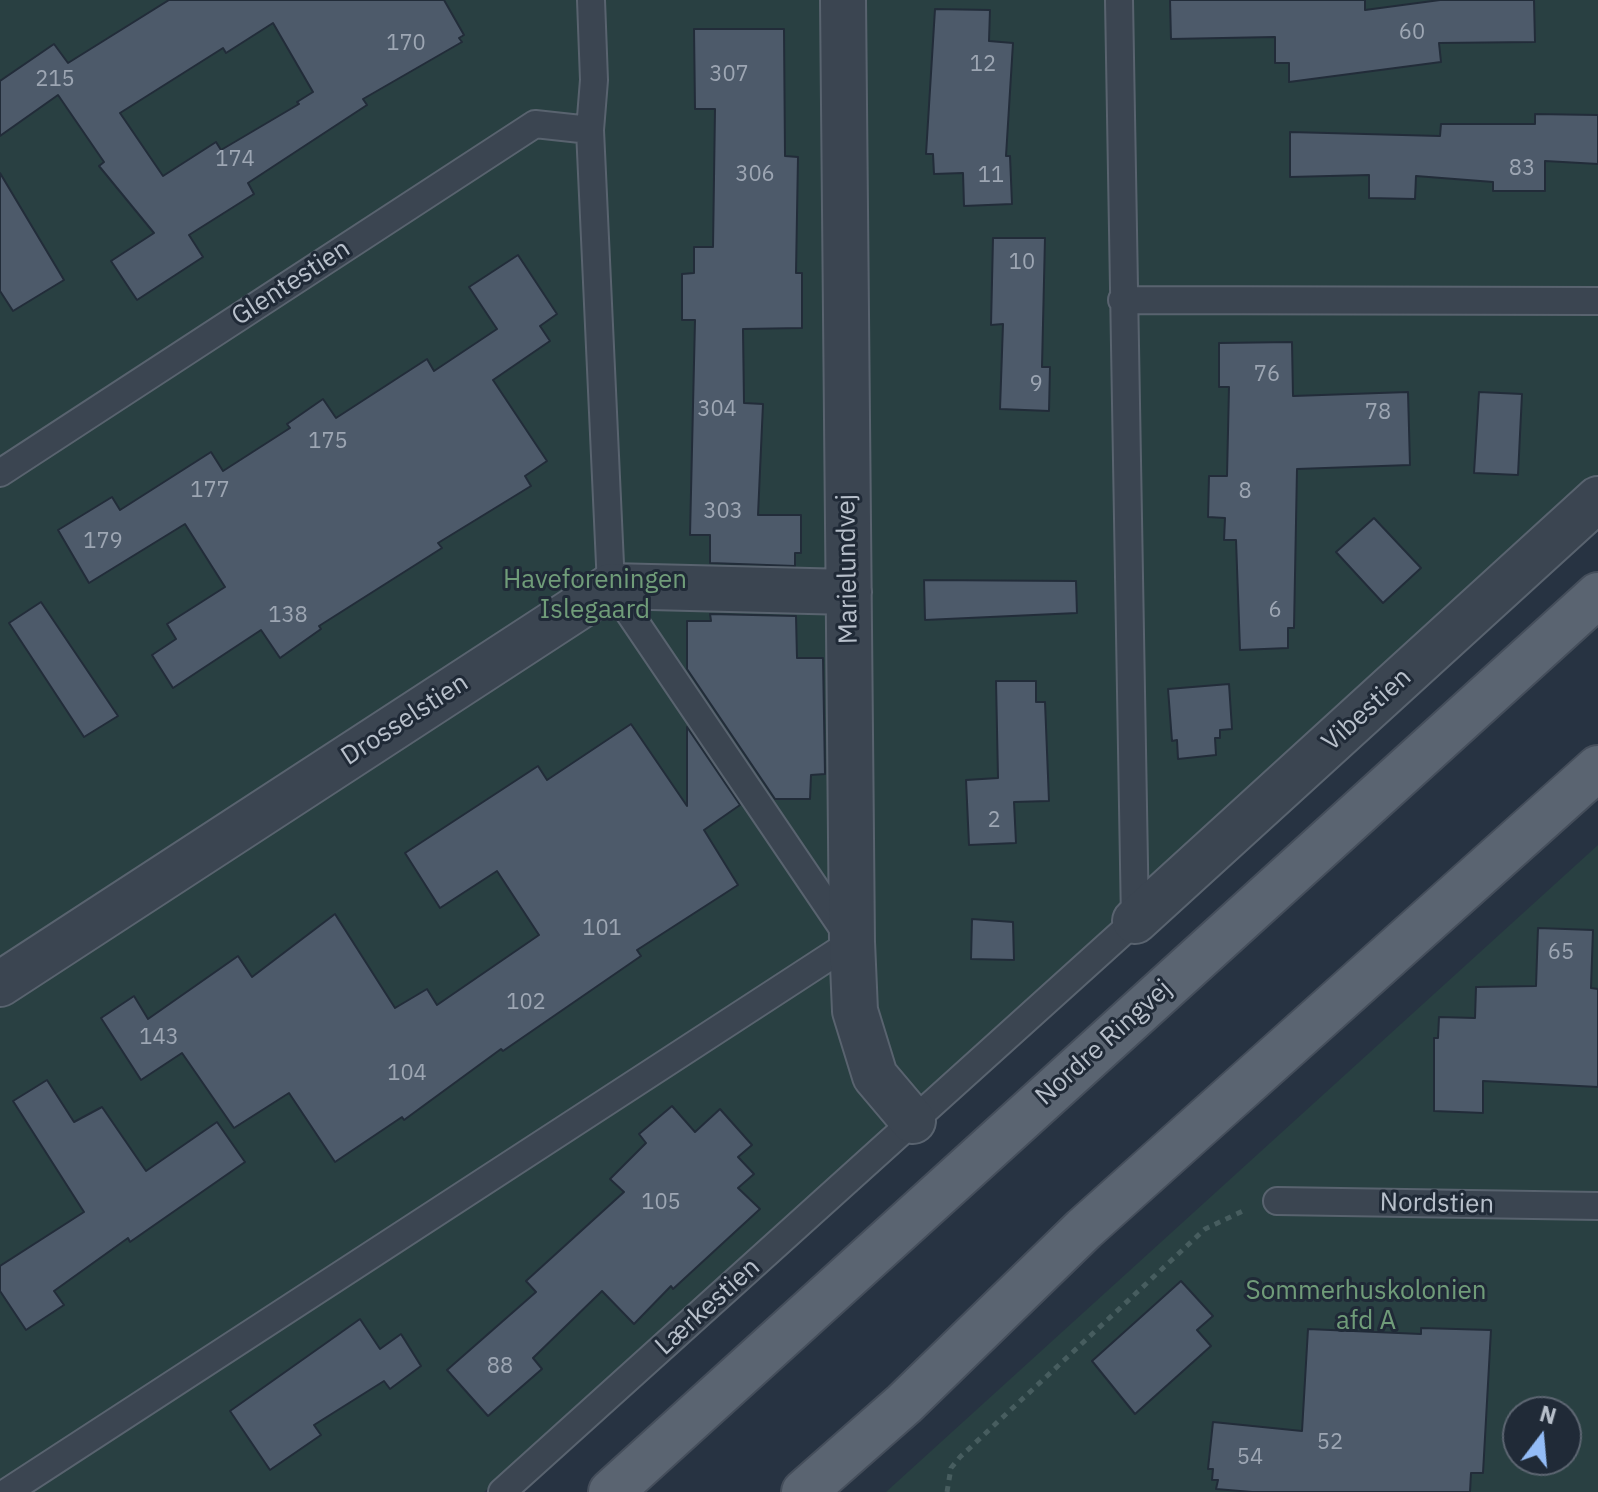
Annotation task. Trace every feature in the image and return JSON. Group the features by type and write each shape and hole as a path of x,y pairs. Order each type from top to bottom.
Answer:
{"main road":[{"name":"Nordre Ringvej","path":"611,1492 1598,595"},
{"path":"804,1492 904,1404 1084,1229 1598,768"}],"street":[{"name":"Marielundvej","path":"843,0 855,1011 875,1076 913,1121"},
{"name":"Vibestien","path":"1135,921 1598,499"},
{"path":"611,586 849,592"},
{"name":"Drosselstien","path":"0,984 611,586"}],"lane":[{"path":"7,1492 852,942 611,586 590,130 594,80 591,0"},
{"path":"1119,0 1135,921"},
{"name":"Glentestien","path":"0,473 535,124 590,130"},
{"path":"1122,300 1598,301"},
{"name":"Lærkestien","path":"502,1492 1135,921"},
{"name":"Nordstien","path":"1277,1201 1598,1206"}],"path":[{"path":"947,1492 951,1468 960,1457 1205,1229 1233,1214 1277,1201"}],"green space":[{"name":"Haveforeningen Islegaard","path":"0,0 1598,0 1598,491 484,1492 0,1492"},
{"name":"Sommerhuskolonien afd A","path":"1598,845 1598,1492 886,1492"}],"building":[{"path":"169,0 444,0 464,35 459,38 462,42 363,99 367,105 248,183 254,194 189,235 203,257 137,300 111,261 154,233 99,166 104,162 58,95 0,136 0,81 54,44 68,63","holes":["273,23 313,92 297,102 299,104 221,150 216,142 163,176 120,113 223,48 226,53"]},
{"path":"1170,0 1365,0 1365,10 1440,0 1534,0 1535,42 1439,43 1441,62 1289,82 1289,63 1275,63 1275,37 1171,39"},
{"path":"935,9 990,10 989,41 1013,43 1006,156 1010,156 1012,204 964,206 963,173 934,174 933,154 926,154"},
{"path":"694,29 784,29 785,156 798,157 796,273 802,273 802,328 743,329 744,403 763,404 758,515 801,515 801,553 795,553 795,566 710,563 710,535 690,535 695,320 682,320 682,274 694,273 694,247 713,247 715,109 695,109"},
{"path":"1535,114 1598,115 1598,164 1545,161 1545,191 1493,191 1493,182 1416,176 1415,199 1369,198 1369,175 1290,177 1290,132 1440,136 1441,124 1535,124"},
{"path":"0,173 64,280 13,311 0,291"},
{"path":"993,238 1045,238 1042,367 1050,367 1049,411 1000,409 1003,324 991,325"},
{"path":"518,255 557,314 540,326 550,341 493,380 547,461 525,476 531,486 438,543 442,548 319,626 321,629 280,658 261,630 173,688 152,655 176,639 167,624 225,587 185,524 89,583 58,530 112,497 120,510 211,452 223,471 290,428 287,424 323,399 336,418 427,359 434,371 497,329 469,287"},
{"path":"1292,342 1293,396 1408,392 1410,465 1297,469 1294,628 1288,628 1288,648 1240,650 1236,540 1224,540 1225,518 1208,517 1209,476 1227,476 1229,387 1219,387 1219,343"},
{"path":"1479,392 1522,394 1518,475 1474,473"},
{"path":"1374,518 1421,568 1383,603 1336,552"},
{"path":"924,580 1076,581 1077,613 925,620"},
{"path":"41,602 118,716 84,737 9,623"},
{"path":"710,614 796,616 797,658 823,658 825,774 811,775 810,799 775,799 687,669 687,621 711,621"},
{"path":"996,681 1036,681 1036,702 1045,702 1049,801 1014,802 1016,843 969,845 966,780 998,778"},
{"path":"1229,684 1232,729 1220,730 1220,738 1215,738 1216,755 1178,759 1177,740 1172,741 1168,689"},
{"path":"631,724 687,806 687,727 740,805 704,830 738,885 637,950 641,956 503,1051 501,1049 404,1120 402,1117 335,1162 289,1093 234,1128 182,1053 141,1080 101,1018 134,996 148,1019 238,956 252,977 335,914 395,1008 427,989 437,1005 539,935 497,871 440,908 405,853 538,766 547,780"},
{"path":"972,919 1013,922 1014,960 971,959"},
{"path":"1538,928 1593,930 1591,988 1598,989 1598,1087 1483,1081 1483,1113 1434,1111 1434,1038 1438,1038 1439,1017 1475,1018 1476,987 1536,986"},
{"path":"47,1080 74,1122 102,1107 146,1171 217,1122 245,1162 130,1242 128,1238 54,1291 64,1305 26,1330 0,1291 0,1266 84,1212 13,1101"},
{"path":"672,1106 695,1132 720,1109 752,1145 738,1157 754,1174 738,1188 760,1209 673,1289 671,1286 634,1324 602,1291 533,1358 542,1369 488,1416 447,1370 536,1292 526,1281 624,1192 610,1179 646,1143 639,1134"},
{"path":"1181,1281 1213,1316 1197,1330 1211,1346 1135,1414 1092,1361"},
{"path":"360,1319 380,1349 401,1334 421,1366 390,1389 384,1381 314,1425 321,1435 270,1470 230,1411"},
{"path":"1421,1328 1491,1330 1483,1473 1471,1473 1470,1492 1252,1492 1216,1489 1218,1480 1212,1480 1213,1469 1208,1469 1213,1422 1302,1431 1308,1329 1421,1334"}]}
